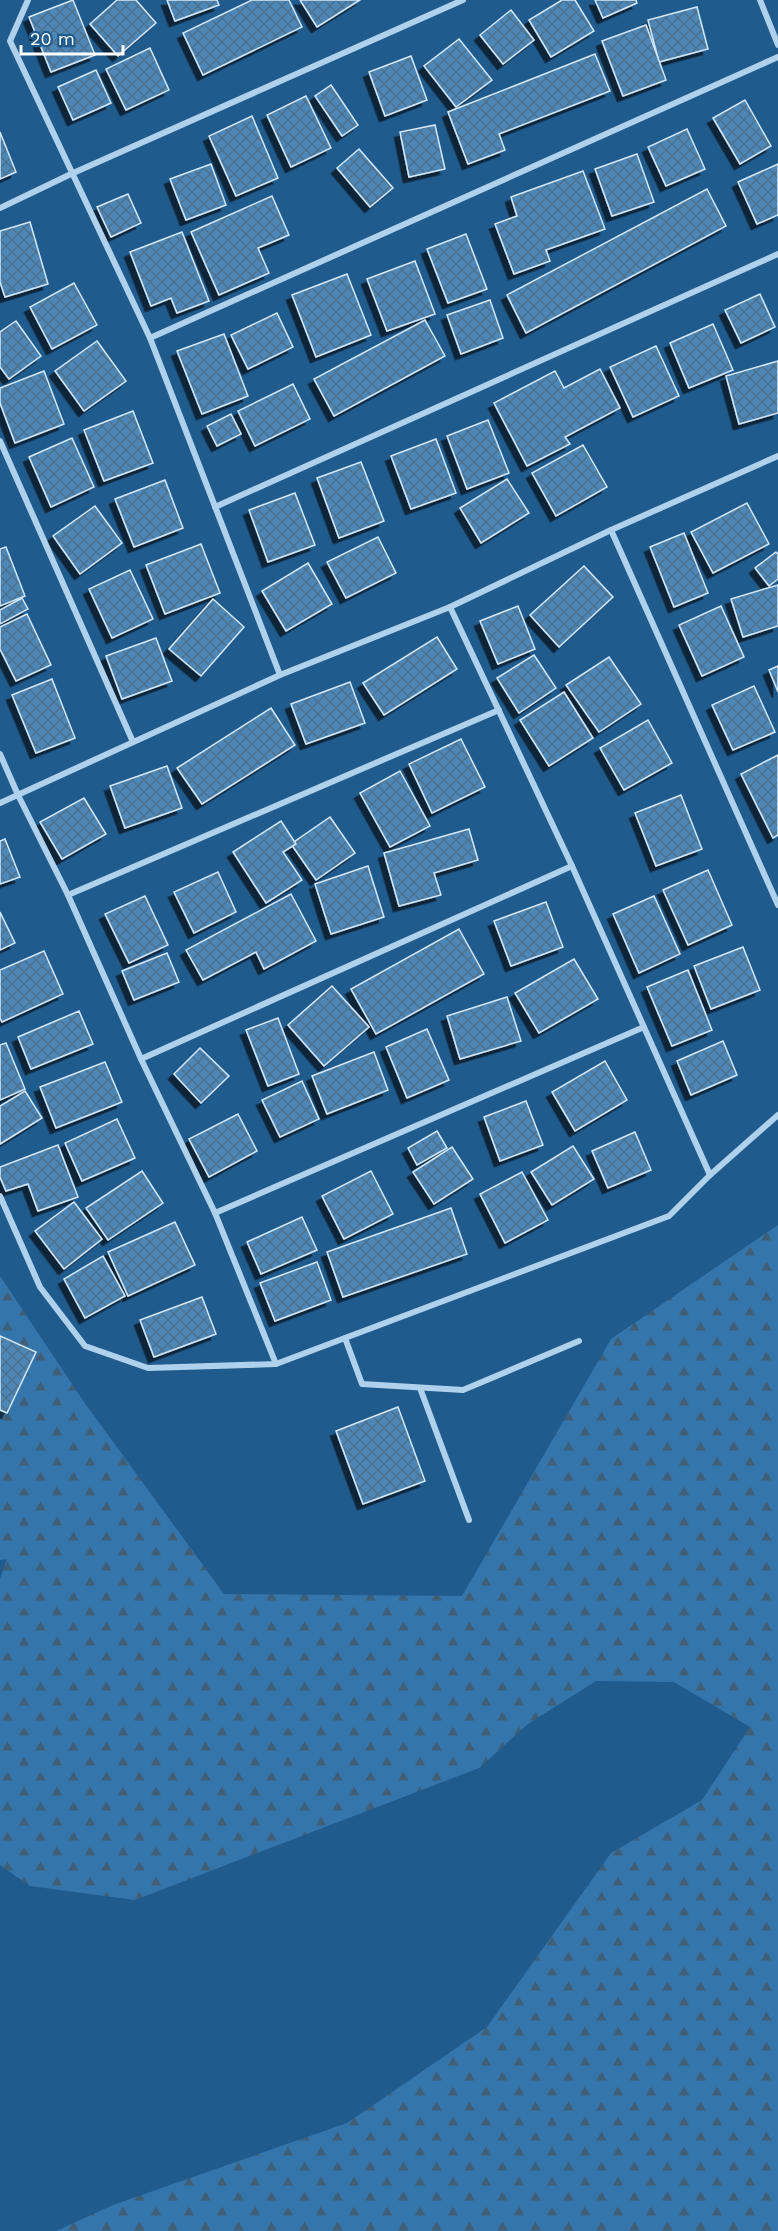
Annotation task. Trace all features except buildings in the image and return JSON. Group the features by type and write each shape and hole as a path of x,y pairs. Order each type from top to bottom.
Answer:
{"street":[{"path":"28,0 10,41 150,338 280,675"},
{"path":"0,208 71,174 463,0"},
{"path":"760,0 778,45"},
{"path":"150,338 778,57"},
{"path":"215,507 778,254"},
{"path":"0,441 133,742"},
{"path":"0,803 280,675 450,607 611,530 776,457 778,465"},
{"path":"611,530 778,906"},
{"path":"450,607 572,866 710,1175"},
{"path":"68,895 500,710"},
{"path":"0,754 215,1213 276,1364"},
{"path":"141,1059 572,866"},
{"path":"215,1213 644,1027"},
{"path":"0,1196 40,1287 85,1346 148,1368 276,1364 669,1216 710,1175 778,1115"},
{"path":"345,1338 362,1384 463,1390 579,1341"},
{"path":"420,1388 469,1520"}],"green space":[{"path":"778,1225 778,2231 56,2231 113,2205 347,2123 487,2027 611,1853 702,1800 750,1727 674,1682 596,1681 528,1724 479,1768 135,1900 30,1886 0,1865 0,1579 7,1559 0,1560 0,1276 84,1402 224,1594 462,1596 611,1339"}]}
